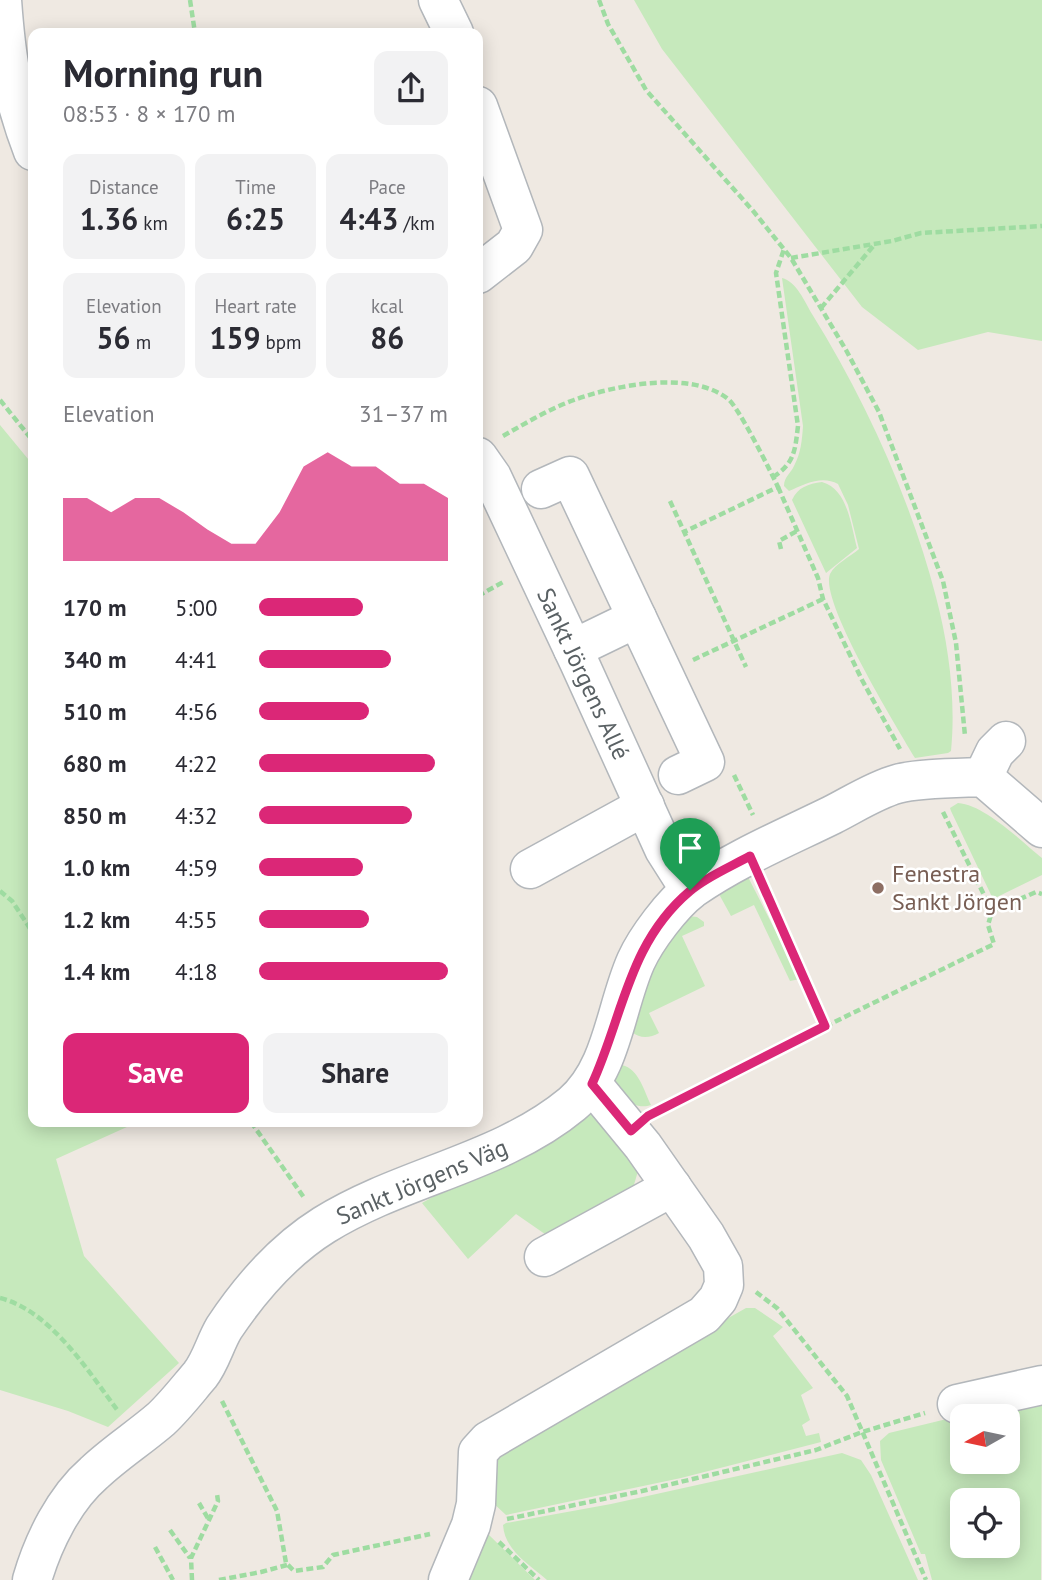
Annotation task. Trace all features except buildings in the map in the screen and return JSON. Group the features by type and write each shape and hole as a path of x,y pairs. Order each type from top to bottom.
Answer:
{"street":[{"path":"2,0 14,96 28,137"},
{"path":"438,0 452,28"},
{"path":"483,120 523,230 514,246 483,270"},
{"name":"Sankt Jörgens Allé","path":"490,447 492,477 664,849 690,890"},
{"path":"541,489 570,476 705,762 678,775"},
{"path":"573,649 637,618"},
{"path":"1006,741 995,752 973,762 1042,828"},
{"name":"Sankt Jörgens Väg","path":"32,1580 50,1534 67,1505 92,1474 163,1417 203,1370 223,1331 265,1274 323,1225 382,1196 513,1143 572,1104 592,1084 636,960 663,920 690,890 750,856 897,784 973,762"},
{"path":"530,869 645,806"},
{"path":"449,1580 482,1523 476,1504 478,1452 488,1441 704,1315 718,1299 723,1284 723,1266 706,1236 631,1131 592,1084"},
{"path":"544,1257 672,1187"},
{"path":"957,1404 1042,1385"}],"path":[{"path":"190,0 194,28"},
{"path":"599,0 608,24 646,90 754,212 790,258 821,307 879,412 943,581 956,643 973,762"},
{"path":"790,258 876,244 921,233 1042,226"},
{"path":"821,307 876,244"},
{"path":"773,477 786,468 795,450 798,426 776,273 784,250"},
{"path":"490,447 575,400 619,388 673,381 702,384 730,400 778,487 818,578 823,599 862,680 904,756"},
{"path":"0,400 28,435"},
{"path":"684,532 778,487"},
{"path":"670,501 746,667"},
{"path":"781,549 779,541 797,531"},
{"path":"483,593 507,580"},
{"path":"734,641 823,599"},
{"path":"631,1131 648,1116 994,944 988,925 992,911 937,800"},
{"path":"750,856 825,1026"},
{"path":"0,891 12,901 28,925"},
{"path":"992,911 1036,892 1042,894"},
{"path":"254,1127 323,1225"},
{"path":"723,1284 747,1286 777,1308 847,1396 926,1580"},
{"path":"0,1298 34,1312 52,1329 138,1437"},
{"path":"203,1370 232,1415 246,1450 268,1490 277,1511 287,1565 294,1571 323,1567 333,1555 816,1450 862,1432 950,1406"},
{"path":"192,1580 191,1558 218,1501 218,1494"},
{"path":"199,1503 209,1520"},
{"path":"482,1523 499,1543 539,1580"},
{"path":"170,1530 191,1558"},
{"path":"155,1547 173,1580"},
{"path":"219,1580 287,1565"}],"green space":[{"path":"634,0 1042,0 1042,341 988,332 918,350 862,307 662,49"},
{"path":"782,278 792,283 800,293 850,380 900,487 914,524 936,597 948,654 953,713 951,751 948,753 915,758 862,665 836,610 830,588 830,574 859,549 848,505 838,484 820,480 789,491 784,486 798,456 803,426"},
{"path":"0,425 28,459 28,1127 127,1127 56,1159 84,1256 179,1363 108,1427 68,1411 0,1390"},
{"path":"822,482 838,492 843,500 857,548 826,573 792,500 804,487"},
{"path":"958,803 980,810 991,817 1042,858 1042,875 993,899 951,811 950,808"},
{"path":"746,873 800,979 790,981 754,905 731,916 720,896 721,890"},
{"path":"688,916 697,917 704,922 704,926 682,936 705,986 649,1013 659,1033 649,1037 638,1036 632,1032 653,957"},
{"path":"622,1065 637,1076 651,1105 632,1104 617,1091 614,1075 618,1066"},
{"path":"584,1113 600,1113 638,1171 631,1195 555,1241 516,1214 468,1259 422,1203"},
{"path":"746,1308 755,1308 783,1327 773,1336 813,1388 801,1395 810,1420 802,1425 806,1436 819,1433 821,1442 681,1478 506,1515 491,1501 490,1453"},
{"path":"1042,1396 1041,1580 932,1580 925,1554 921,1554 881,1460 880,1441 889,1433 950,1418 950,1474 1020,1474 1020,1404 1009,1404"},
{"path":"842,1453 861,1460 871,1475 918,1580 547,1580 513,1550 505,1534 503,1525 506,1523 611,1504"},
{"path":"487,1533 535,1580 458,1580"}],"place":[{"name":"Fenestra Sankt Jörgen","path":"878,888"}],"route":[{"path":"750,856 825,1026 648,1116 631,1131 592,1084 636,960 663,920 690,890 750,856"}]}
